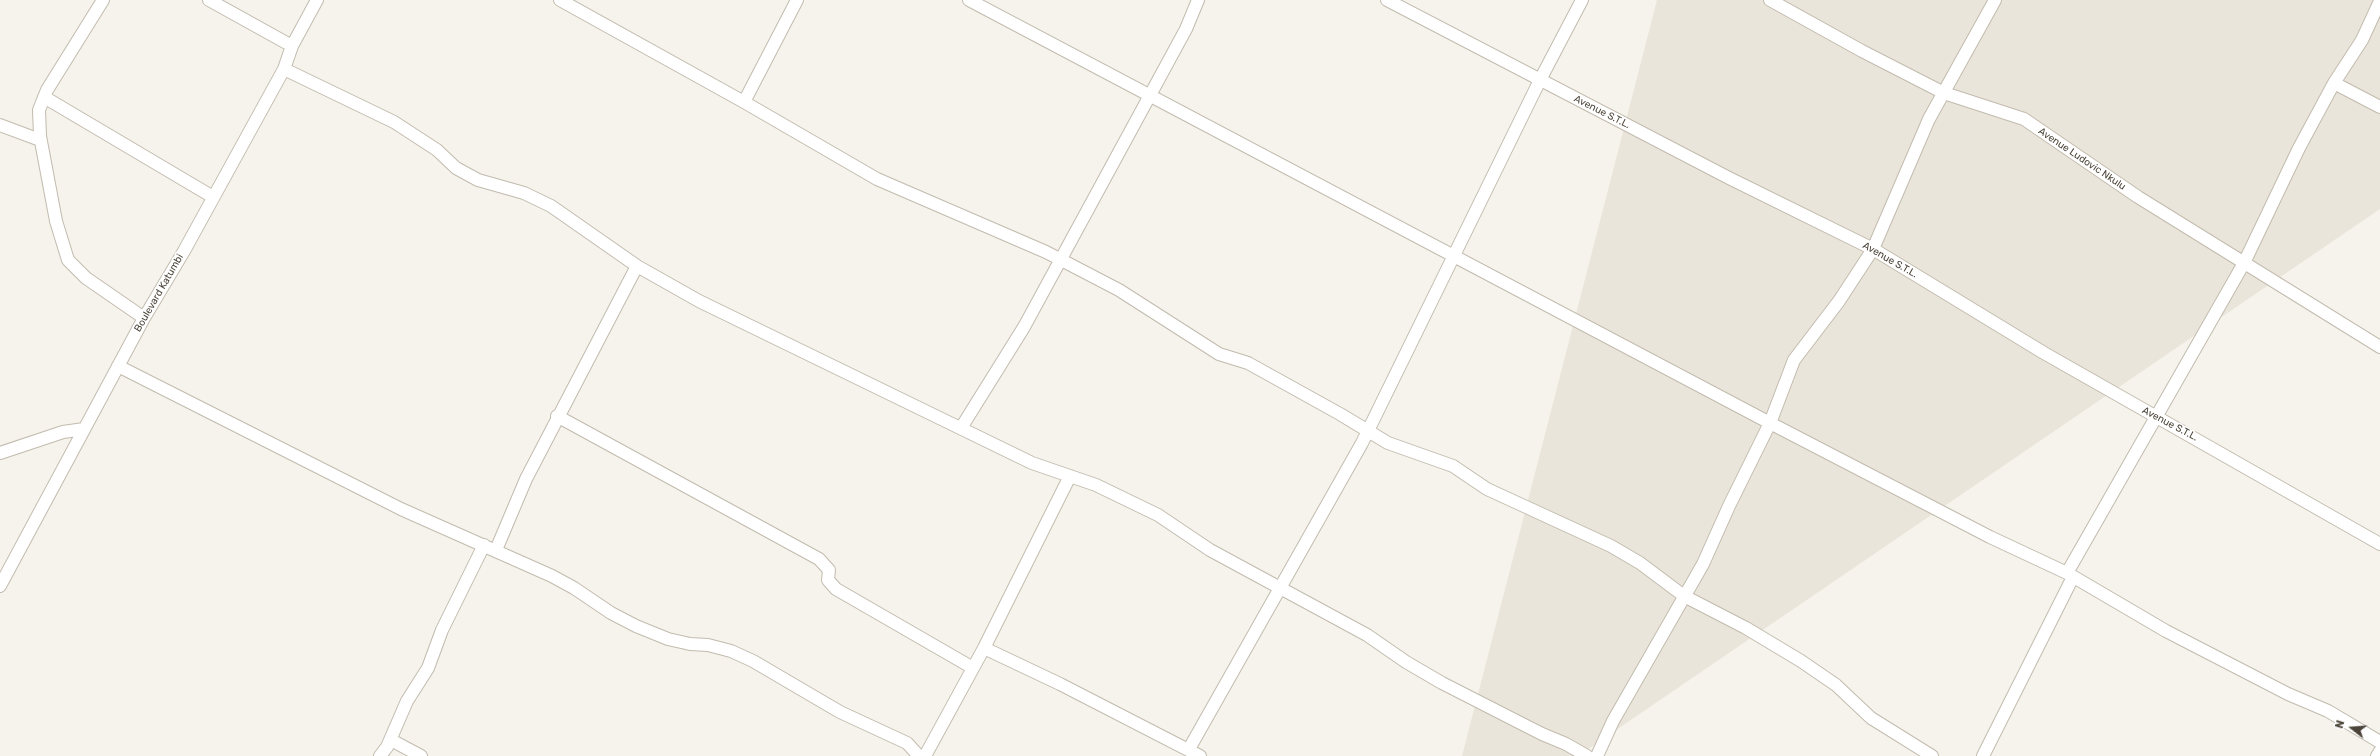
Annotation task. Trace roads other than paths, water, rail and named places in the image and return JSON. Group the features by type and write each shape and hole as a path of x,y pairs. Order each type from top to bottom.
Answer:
{"street":[{"path":"103,0 61,66 44,97 39,110 40,140 56,221 68,260 86,278 144,318"},
{"path":"208,0 292,46"},
{"name":"Boulevard Katumbi","path":"0,586 144,318 284,69 292,46 317,0"},
{"path":"560,0 744,102 877,179 977,221 1060,260 1119,290 1219,354 1248,363 1368,430 1388,443 1453,466 1487,489 1611,546 1640,563 1684,596 1746,628 1801,661 1836,685 1871,718 1932,756"},
{"path":"744,102 797,0"},
{"path":"969,0 1990,537 2070,575 2166,631 2230,662 2288,694 2328,711 2380,742"},
{"path":"961,428 1024,327 1186,29 1198,0"},
{"name":"Avenue S.T.L.","path":"1387,0 1729,178 1873,249 2044,353 2380,544"},
{"path":"1189,749 1368,430 1540,80 1582,0"},
{"name":"Avenue Ludovic Nkulu","path":"1770,0 1944,94 2024,119 2138,197 2380,347"},
{"path":"1597,756 1612,721 1703,564 1729,506 1770,422 1794,360 1839,301 1873,249 1929,120 1995,0"},
{"path":"1983,756 2070,575 2156,417 2244,263 2272,202 2334,83 2362,40 2380,1"},
{"path":"284,69 394,122 437,150 456,168 478,180 524,193 551,206 637,266 699,302 1032,463 1096,485 1158,515 1210,550 1367,635 1406,662 1442,683 1542,734 1566,744 1587,756"},
{"path":"2334,83 2380,107"},
{"path":"44,97 213,197"},
{"path":"0,125 40,140"},
{"path":"496,550 526,479 557,416 637,266"},
{"path":"118,366 401,509 496,550 574,588 611,613 636,626 668,639 690,644 708,645 731,651 753,661 840,712 906,743 919,756"},
{"path":"557,416 819,559 829,570 828,580 836,589 973,668"},
{"path":"0,453 63,432 84,429"},
{"path":"925,756 984,648 1070,476"},
{"path":"380,756 391,740 407,701 428,668 442,630 484,545"},
{"path":"984,648 1060,684 1200,756"},
{"path":"391,740 421,756"},
{"path":"2377,756 2380,751"}]}
